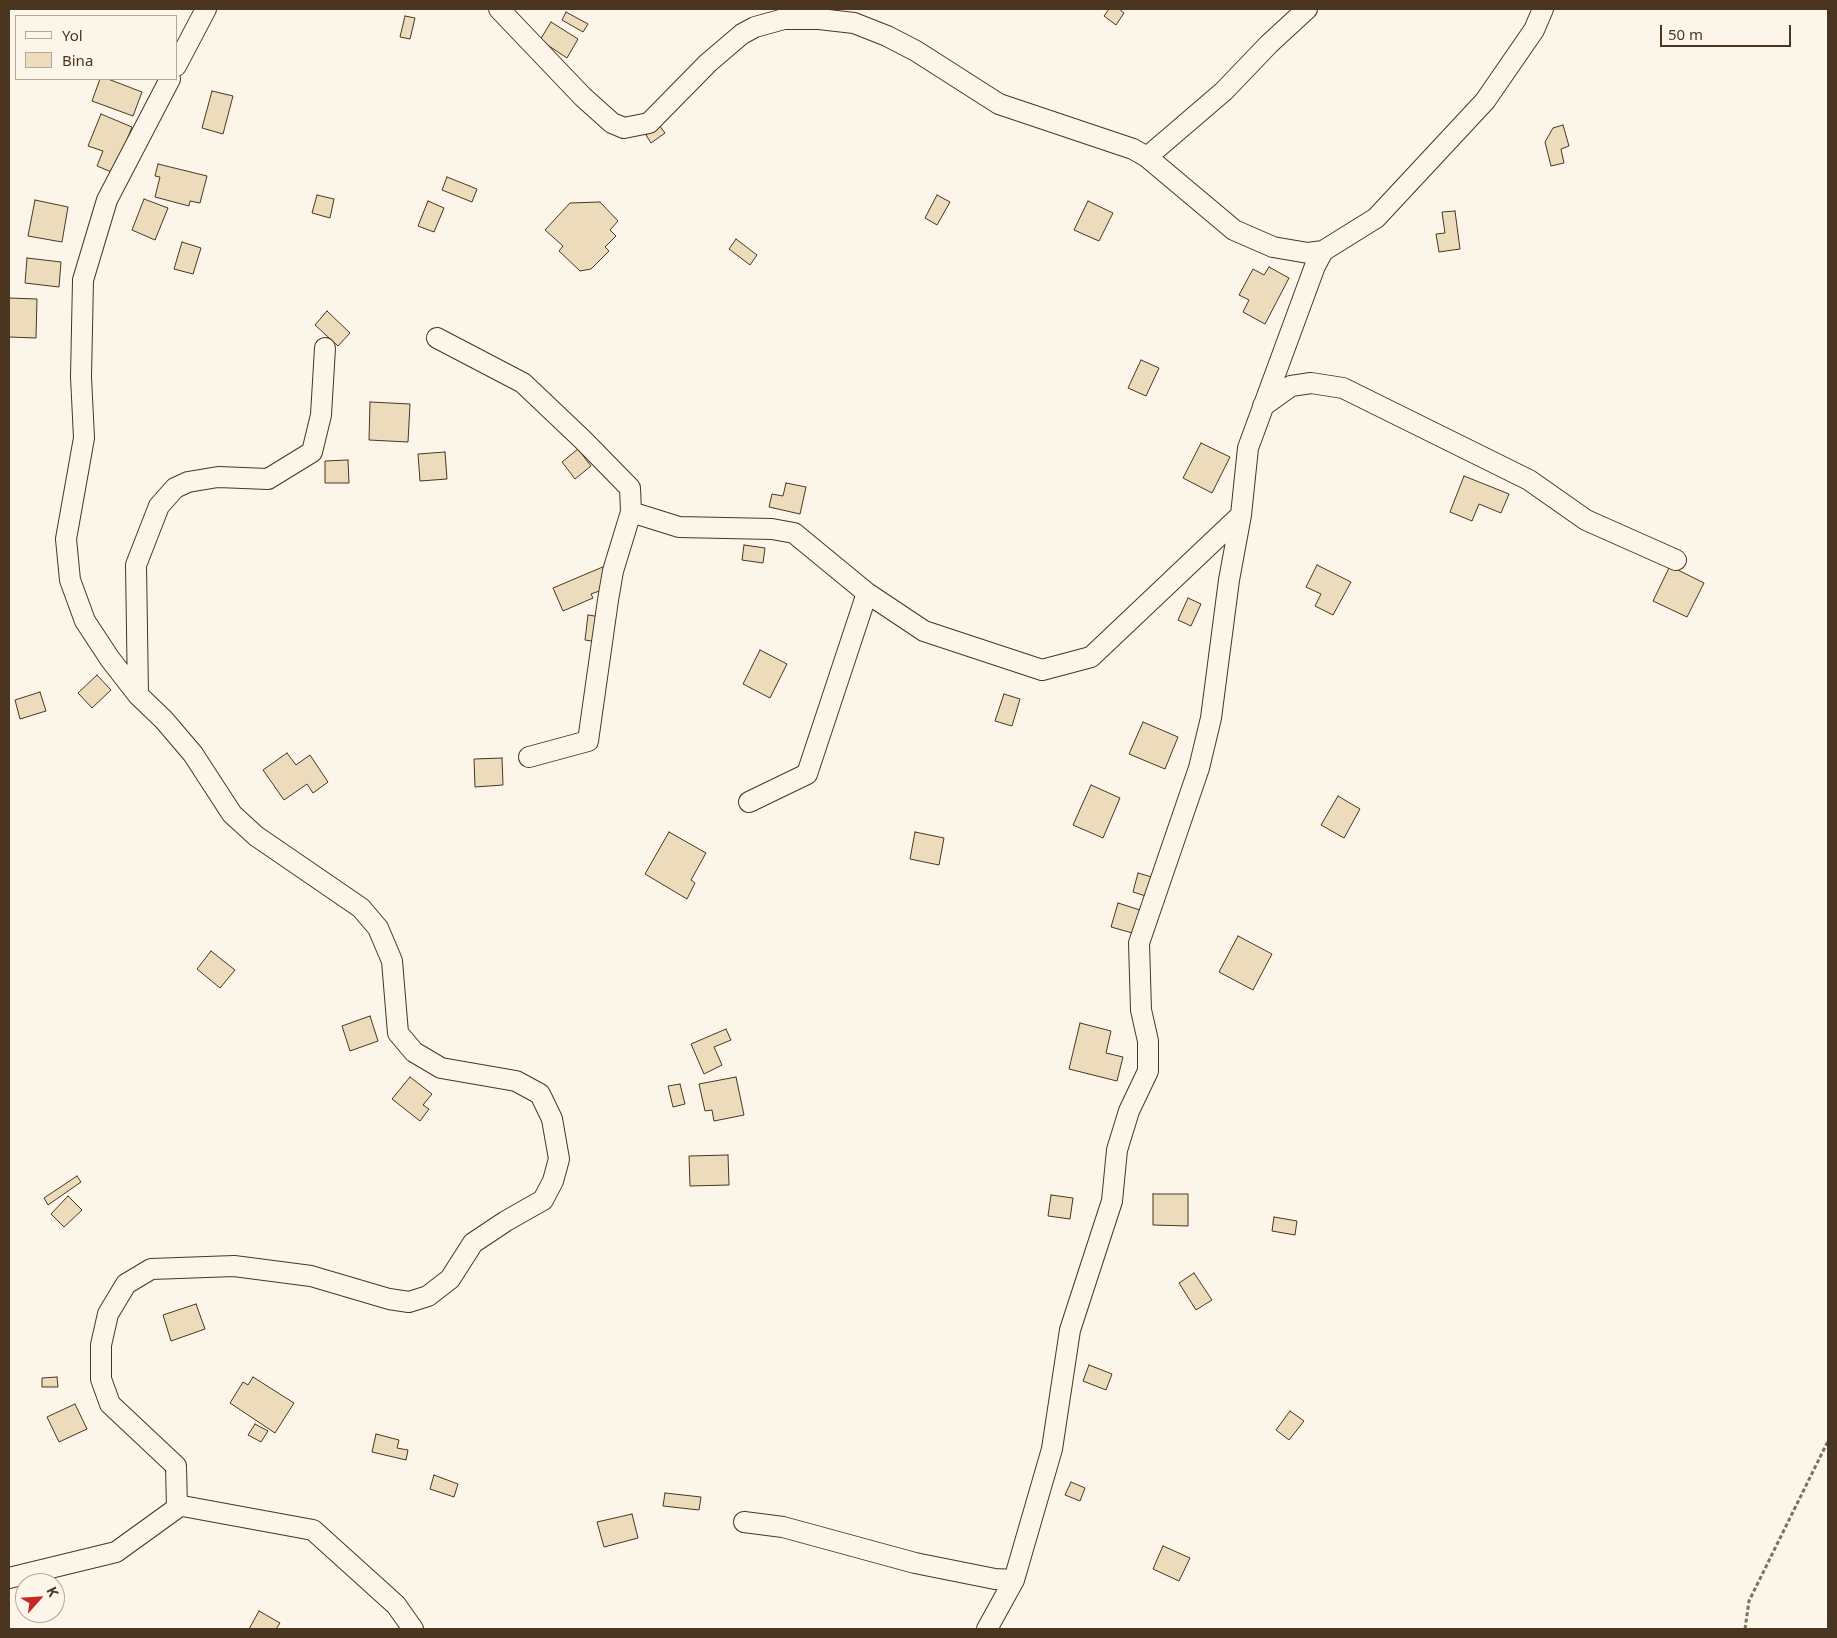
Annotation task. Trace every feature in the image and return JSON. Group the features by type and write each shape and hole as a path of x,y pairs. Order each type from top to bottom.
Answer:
{"street":[{"path":"178,62 206,9"},
{"path":"499,9 583,97 612,122 624,128 637,127 649,123 708,63 742,34 755,27 784,19 819,19 854,23 887,36 998,104 1090,133 1133,149 1147,157 1234,230 1273,248 1308,253 1323,250 1376,218 1485,101 1534,30 1543,9"},
{"path":"1147,157 1224,91 1269,44 1307,9"},
{"path":"9,1578 116,1552 178,1508 176,1466 110,1404 102,1378 101,1345 108,1314 126,1284 152,1269 234,1266 311,1276 389,1299 409,1302 428,1296 450,1279 473,1243 543,1200 553,1181 559,1159 552,1119 540,1094 516,1081 441,1068 414,1052 398,1033 392,960 378,928 361,908 270,846 232,814 193,754 164,720 138,695 85,621 70,580 66,539 84,438 82,280 107,200 169,80"},
{"path":"987,1629 1014,1580 1052,1449 1070,1330 1112,1201 1117,1150 1127,1119 1148,1071 1148,1041 1141,1010 1140,943 1200,768 1211,718 1229,580 1241,515 1248,448 1315,266 1323,250"},
{"path":"437,338 523,383 630,488 631,512 613,571 588,742 529,757"},
{"path":"138,695 136,565 159,506 175,488 188,482 218,477 268,479 312,452 321,416 325,348"},
{"path":"1263,406 1291,386 1311,383 1343,388 1529,480 1586,520 1676,560"},
{"path":"631,512 678,528 772,529 794,533 867,593 924,631 1042,670 1091,658 1241,515"},
{"path":"749,802 807,774 867,593"},
{"path":"177,1505 313,1530 396,1604 414,1629"},
{"path":"744,1522 783,1527 915,1563 995,1579 1014,1580"}],"path":[{"path":"1745,1629 1749,1601 1828,1441"}],"building":[{"path":"1109,9 1119,9 1124,13 1116,25 1104,16"},
{"path":"566,12 588,24 583,32 562,20"},
{"path":"405,16 415,18 410,39 400,37"},
{"path":"551,22 578,39 567,58 540,40"},
{"path":"100,80 111,80 142,92 133,116 92,101"},
{"path":"212,91 233,96 223,134 202,128"},
{"path":"101,114 132,127 114,173 97,166 103,151 88,146"},
{"path":"659,125 665,133 651,143 646,135"},
{"path":"1563,125 1569,146 1561,149 1564,163 1551,166 1545,142 1553,128"},
{"path":"158,164 207,176 200,203 190,201 189,206 155,197 160,177 155,176"},
{"path":"447,177 477,189 472,202 442,190"},
{"path":"317,195 334,199 330,218 312,213"},
{"path":"937,195 950,202 937,225 925,218"},
{"path":"144,199 168,208 155,240 132,230"},
{"path":"35,200 68,207 62,242 28,236"},
{"path":"428,201 444,208 434,232 418,226"},
{"path":"1088,201 1113,213 1099,241 1074,230"},
{"path":"600,202 618,221 610,230 616,236 605,247 609,251 591,269 580,271 559,251 563,246 545,230 570,203"},
{"path":"1455,211 1460,249 1439,252 1436,234 1445,233 1442,212"},
{"path":"736,239 757,255 750,265 729,249"},
{"path":"182,242 201,248 193,274 174,269"},
{"path":"27,258 61,262 59,287 25,283"},
{"path":"1269,267 1289,278 1265,324 1243,312 1249,300 1239,295 1253,269 1264,275"},
{"path":"9,298 37,299 36,338 9,337"},
{"path":"327,311 350,333 338,346 315,325"},
{"path":"1141,360 1159,368 1146,396 1128,388"},
{"path":"370,402 410,404 408,442 369,440"},
{"path":"1201,443 1230,457 1212,493 1183,478"},
{"path":"578,449 591,466 575,479 562,462"},
{"path":"445,452 447,479 420,481 418,454"},
{"path":"348,460 349,483 325,483 325,461"},
{"path":"1464,476 1509,494 1501,513 1479,504 1472,521 1450,512"},
{"path":"786,483 806,487 800,514 769,507 772,494 783,496"},
{"path":"744,545 765,548 763,563 742,560"},
{"path":"1317,565 1351,582 1333,615 1315,606 1321,594 1306,587"},
{"path":"605,566 602,590 591,594 593,598 563,611 553,588"},
{"path":"1670,566 1704,583 1687,617 1653,601"},
{"path":"1188,598 1201,604 1191,626 1178,620"},
{"path":"588,615 601,617 598,642 585,640"},
{"path":"760,650 787,664 770,698 743,684"},
{"path":"97,675 111,690 92,708 78,693"},
{"path":"40,692 46,711 20,719 15,700"},
{"path":"1004,694 1020,699 1012,726 995,721"},
{"path":"1143,722 1178,737 1165,769 1129,754"},
{"path":"287,753 296,765 310,755 328,782 313,793 307,784 284,800 263,770"},
{"path":"502,758 503,785 475,787 474,759"},
{"path":"1091,785 1120,798 1103,838 1073,825"},
{"path":"1338,796 1360,809 1344,838 1321,825"},
{"path":"669,832 706,853 691,880 695,883 687,899 645,874"},
{"path":"915,832 944,838 939,865 910,859"},
{"path":"1138,873 1155,878 1149,897 1133,892"},
{"path":"1118,903 1143,911 1136,934 1111,927"},
{"path":"1238,936 1272,954 1253,990 1219,972"},
{"path":"211,951 235,970 220,988 197,969"},
{"path":"370,1016 378,1041 350,1051 342,1026"},
{"path":"1080,1023 1111,1031 1106,1053 1123,1057 1117,1081 1069,1069"},
{"path":"726,1029 731,1040 714,1047 722,1065 704,1074 691,1044"},
{"path":"410,1077 432,1094 423,1105 429,1109 420,1121 392,1099"},
{"path":"736,1077 744,1115 714,1121 712,1110 705,1111 699,1084"},
{"path":"680,1084 685,1104 673,1107 668,1086"},
{"path":"728,1155 729,1185 690,1186 689,1156"},
{"path":"77,1176 81,1182 48,1205 44,1198"},
{"path":"1153,1194 1188,1194 1188,1226 1153,1225"},
{"path":"1051,1195 1073,1198 1070,1219 1048,1216"},
{"path":"68,1196 82,1210 64,1227 51,1214"},
{"path":"1274,1217 1297,1221 1295,1235 1272,1231"},
{"path":"1194,1273 1212,1300 1196,1310 1179,1283"},
{"path":"196,1304 205,1329 171,1341 163,1315"},
{"path":"1089,1365 1112,1374 1106,1390 1083,1381"},
{"path":"57,1377 58,1387 42,1387 42,1378"},
{"path":"253,1377 294,1403 275,1433 230,1403 243,1382 248,1385"},
{"path":"75,1404 87,1429 59,1442 47,1417"},
{"path":"1290,1411 1304,1421 1289,1440 1276,1430"},
{"path":"255,1424 268,1431 261,1442 248,1435"},
{"path":"376,1434 399,1440 397,1448 408,1450 406,1460 372,1452"},
{"path":"434,1475 458,1484 454,1497 430,1489"},
{"path":"1071,1482 1085,1488 1080,1501 1065,1495"},
{"path":"665,1493 701,1497 699,1510 663,1506"},
{"path":"632,1514 638,1538 604,1547 597,1522"},
{"path":"1163,1546 1190,1558 1179,1581 1153,1569"},
{"path":"259,1611 280,1623 276,1629 249,1629"}]}
